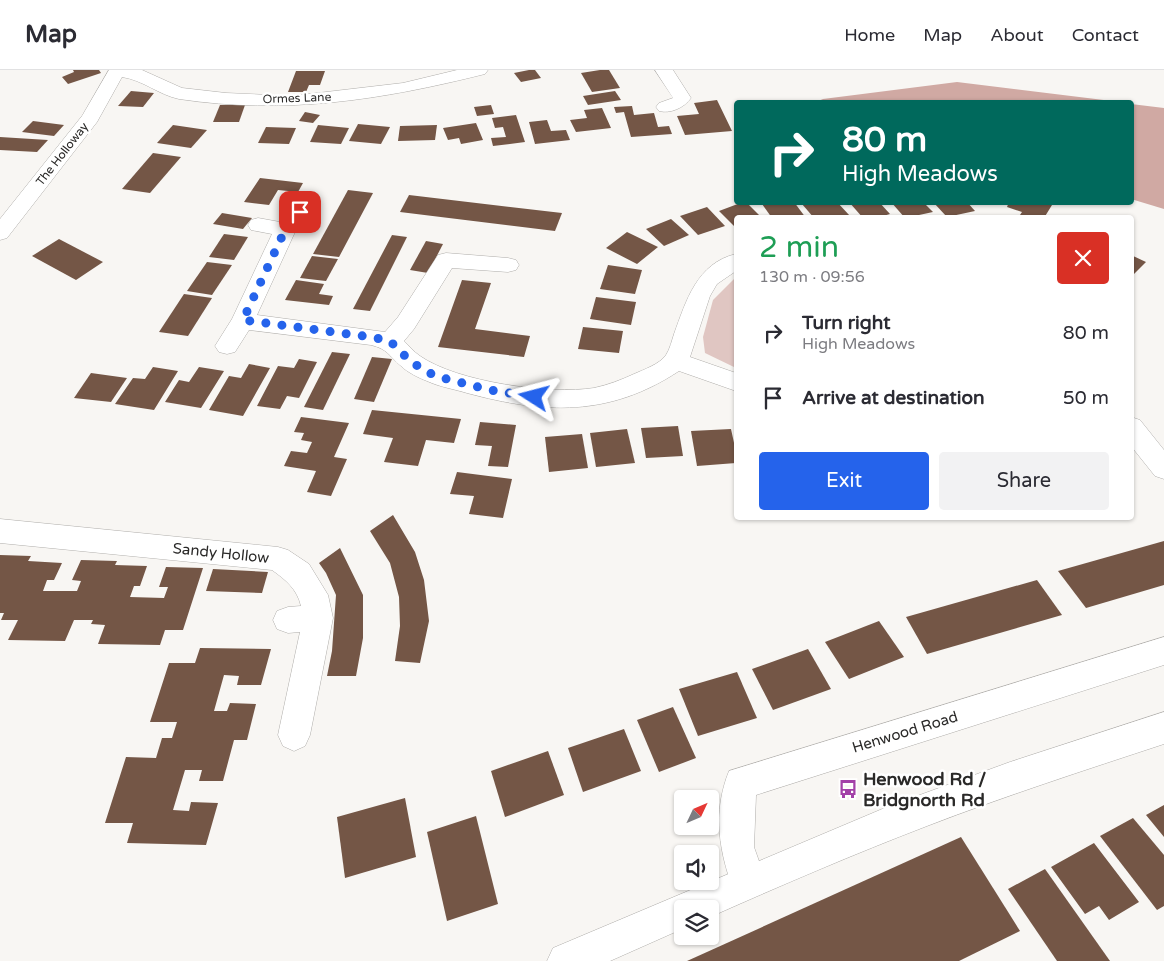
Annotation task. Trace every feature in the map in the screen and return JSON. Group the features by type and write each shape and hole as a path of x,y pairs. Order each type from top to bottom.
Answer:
{"street":[{"name":"Ormes Lane","path":"117,70 137,74 178,93 226,98 292,101 403,88 479,70"},
{"name":"The Holloway","path":"0,233 90,118 117,70"},
{"path":"664,70 682,98 680,101 665,107"},
{"path":"227,346 243,320 285,230 300,212"},
{"path":"258,225 285,230"},
{"path":"390,341 406,323 446,260 508,266"},
{"path":"243,320 390,341 411,362 435,376 490,390 554,400 594,397 623,389 653,376 676,361 699,296 709,279 734,262"},
{"path":"676,361 734,381"},
{"path":"1134,431 1164,469"},
{"name":"Sandy Hollow","path":"0,531 278,559 299,573 313,595 318,618 294,735"},
{"path":"288,620 318,618"},
{"name":"Henwood Road","path":"748,881 737,848 737,804 741,783 1164,651"},
{"path":"707,900 748,881 1009,779 1164,728"},
{"path":"566,961 674,914"}],"shaded area":[{"path":"957,82 1104,100 821,100"},
{"path":"1134,104 1164,108 1164,209 1134,200"},
{"path":"734,279 734,367 705,353 703,337 713,300"}],"building":[{"path":"73,70 99,70 101,73 68,84 62,77 74,72"},
{"path":"535,70 541,78 521,82 514,73"},
{"path":"609,70 620,88 592,92 581,73"},
{"path":"296,71 325,71 320,85 309,85 306,92 288,92"},
{"path":"131,91 154,93 143,107 118,106"},
{"path":"615,91 621,100 588,105 583,96"},
{"path":"717,100 732,131 685,135 677,116 699,114 694,103"},
{"path":"220,105 245,105 239,122 213,122"},
{"path":"491,105 494,114 477,116 474,107"},
{"path":"632,106 634,115 654,113 658,127 669,126 672,134 631,137 624,112 616,113 614,107"},
{"path":"602,108 611,128 576,132 570,120 587,118 584,110"},
{"path":"305,112 320,115 313,123 299,121"},
{"path":"516,115 525,142 493,146 491,138 506,137 503,127 495,128 492,118"},
{"path":"547,120 551,131 566,130 570,140 535,144 529,122"},
{"path":"33,121 64,125 54,136 22,132"},
{"path":"476,123 483,140 461,144 459,138 448,140 443,128"},
{"path":"358,124 390,127 381,144 349,141"},
{"path":"173,125 207,130 191,148 157,143"},
{"path":"318,125 349,128 341,144 310,142"},
{"path":"437,125 435,140 398,141 400,126"},
{"path":"266,127 296,128 289,144 258,143"},
{"path":"0,137 48,140 37,152 0,150"},
{"path":"153,153 181,157 150,193 122,189"},
{"path":"260,178 303,183 298,192 278,190 269,205 244,202"},
{"path":"348,190 373,193 339,257 313,254"},
{"path":"409,195 562,213 555,231 400,212"},
{"path":"735,205 749,205 759,215 734,215 734,226 719,211"},
{"path":"763,205 796,205 804,215 770,215"},
{"path":"803,205 840,205 849,215 811,215"},
{"path":"852,205 882,205 890,214 886,215 860,215"},
{"path":"894,205 926,205 933,212 919,215 902,215"},
{"path":"936,205 970,205 975,211 956,215 945,215"},
{"path":"1008,205 1052,205 1046,215 1020,215 1022,212 1007,207"},
{"path":"707,207 725,226 698,235 680,216"},
{"path":"222,213 252,218 243,229 213,224"},
{"path":"671,219 689,235 664,246 646,229"},
{"path":"627,232 658,247 637,264 606,248"},
{"path":"224,234 248,237 234,260 209,257"},
{"path":"392,235 407,237 370,311 353,309"},
{"path":"59,239 103,262 76,280 32,256"},
{"path":"426,241 443,244 428,273 410,270"},
{"path":"312,256 338,259 326,281 300,278"},
{"path":"1134,256 1146,262 1134,274"},
{"path":"207,262 232,265 212,295 187,291"},
{"path":"608,265 642,270 635,294 600,289"},
{"path":"296,280 324,284 319,294 333,296 329,305 285,300"},
{"path":"462,280 491,283 475,329 530,336 524,357 438,347"},
{"path":"184,294 212,298 188,336 159,332"},
{"path":"596,297 636,302 631,325 590,319"},
{"path":"583,327 623,331 619,353 578,349"},
{"path":"332,352 350,354 323,410 304,407"},
{"path":"372,357 392,359 374,402 354,399"},
{"path":"299,359 317,362 299,398 287,396 280,409 257,406 278,366 294,368"},
{"path":"249,364 270,368 243,416 209,410 229,376 241,378"},
{"path":"153,367 178,371 154,410 115,404 133,378 145,379"},
{"path":"199,367 224,371 201,408 165,402 179,380 189,382"},
{"path":"91,373 127,378 111,402 74,398"},
{"path":"372,410 461,419 454,443 426,440 418,466 384,462 393,438 363,434"},
{"path":"301,417 349,423 334,457 347,459 331,496 307,492 316,471 284,466 291,451 307,453 312,442 301,440 304,433 294,432"},
{"path":"480,422 516,425 508,467 488,466 492,446 475,445"},
{"path":"678,426 683,456 646,458 641,428"},
{"path":"627,429 635,463 596,467 590,433"},
{"path":"731,429 734,443 734,463 697,466 691,431"},
{"path":"582,434 588,468 549,472 545,437"},
{"path":"457,472 512,479 503,518 469,514 474,496 450,494"},
{"path":"393,515 415,552 424,580 429,621 420,663 395,661 400,626 399,597 390,563 370,531"},
{"path":"1164,541 1164,585 1086,608 1058,571"},
{"path":"340,548 363,595 363,638 356,676 327,676 332,651 336,595 319,563"},
{"path":"0,555 31,556 28,561 62,563 54,580 47,580 43,591 77,591 81,581 72,580 81,560 117,561 115,565 147,566 140,586 134,586 130,597 164,598 168,587 159,587 166,567 203,568 183,630 165,630 160,645 98,644 105,625 91,624 93,620 74,620 65,641 8,640 18,620 1,620 4,613 0,613"},
{"path":"213,569 268,572 262,593 206,591"},
{"path":"1037,580 1062,615 927,654 906,617"},
{"path":"879,621 904,657 849,679 825,642"},
{"path":"200,648 271,649 261,685 237,685 239,676 224,675 214,711 227,711 230,703 256,704 247,740 234,740 223,781 199,781 202,770 185,770 173,810 189,811 191,802 218,803 206,845 127,843 133,823 105,823 126,757 156,758 162,738 172,738 177,722 150,722 169,663 195,663"},
{"path":"808,649 831,689 773,710 752,669"},
{"path":"737,672 757,718 698,736 679,689"},
{"path":"673,707 696,758 659,772 637,720"},
{"path":"624,729 641,771 583,792 568,748"},
{"path":"548,751 564,795 505,817 491,771"},
{"path":"405,798 416,857 345,878 337,817"},
{"path":"1164,805 1164,837 1146,815"},
{"path":"476,816 498,904 447,921 427,832"},
{"path":"1133,818 1164,855 1164,906 1157,910 1100,836"},
{"path":"961,837 1020,931 959,961 687,961"},
{"path":"1094,843 1139,902 1109,920 1099,906 1085,914 1051,867"},
{"path":"1045,869 1110,961 1057,961 1008,889"}],"place":[{"name":"Henwood Rd / Bridgnorth Rd","path":"848,789"}],"route":[{"path":"300,212 285,230 243,320 390,341 411,362 435,376 490,390 534,397"}]}
